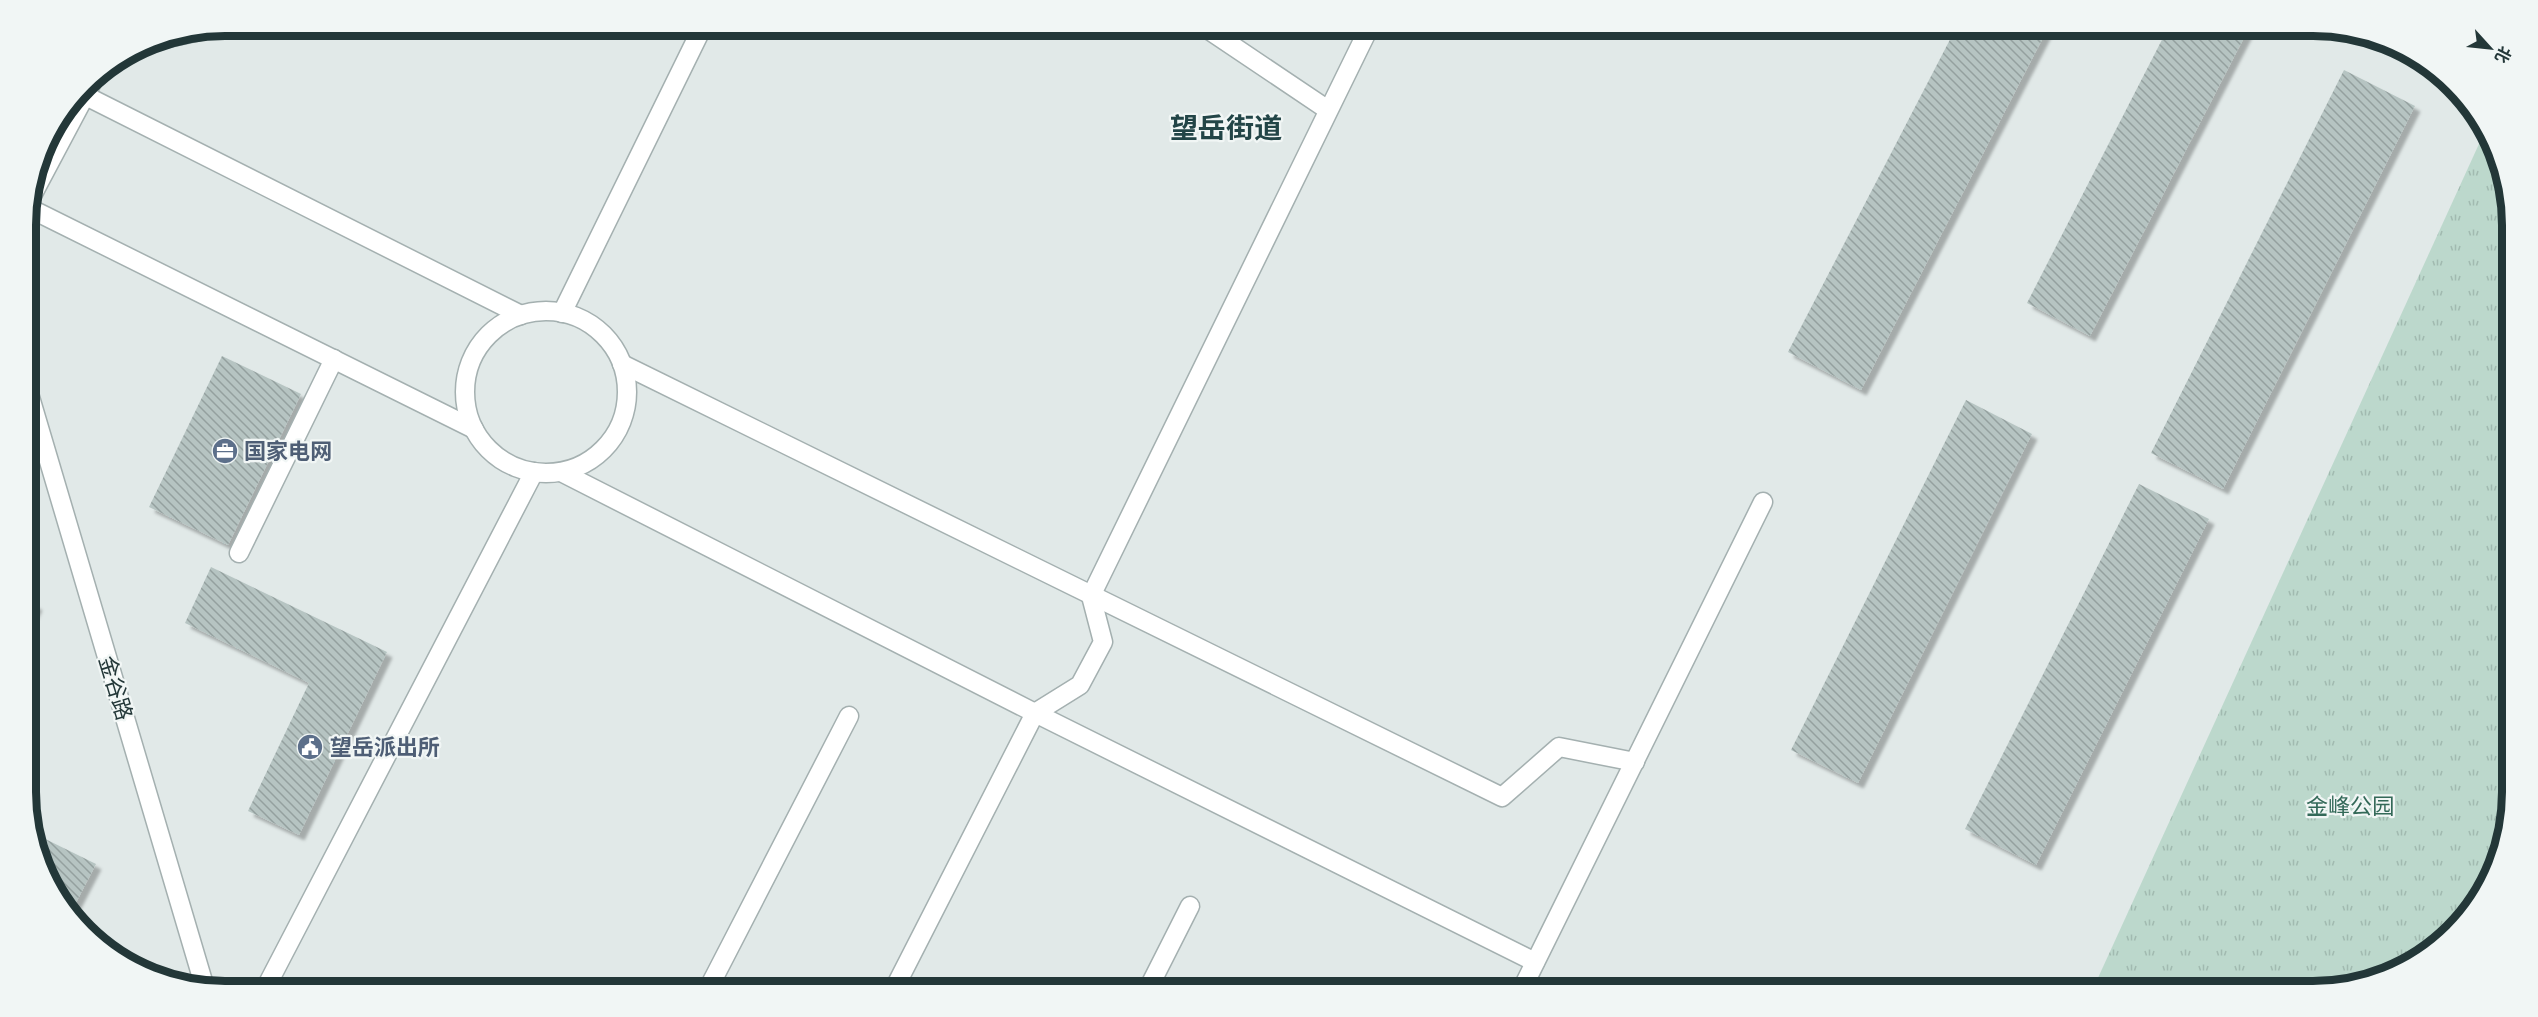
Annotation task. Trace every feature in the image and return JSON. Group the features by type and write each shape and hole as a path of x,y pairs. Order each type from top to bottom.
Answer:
{"street":[{"path":"562,313 698,36"},
{"path":"1218,36 1328,110"},
{"path":"898,981 1035,713 1080,685 1103,642 1091,596 1365,36"},
{"path":"86,97 521,315"},
{"path":"44,171 70,117"},
{"path":"36,212 474,429 498,458 534,472 561,471 594,457 617,430 627,396 622,364 612,345 598,330 581,318 541,311 521,315 491,333 471,361 465,384 465,395 474,429"},
{"path":"239,553 334,359"},
{"path":"622,364 1502,797 1559,747 1635,762"},
{"name":"金谷路","path":"36,417 202,979"},
{"path":"561,471 1035,713 1535,962"},
{"path":"270,981 534,472"},
{"path":"1526,981 1763,502"},
{"path":"712,981 849,716"},
{"path":"1152,981 1190,906"}],"green space":[{"name":"金峰公园","path":"2481,139 2496,176 2502,225 2502,792 2496,841 2483,876 2463,907 2447,926 2428,942 2408,956 2362,975 2325,981 2097,981"}],"building":[{"path":"1952,36 2044,36 1861,390 1788,352"},
{"path":"2164,36 2245,36 2090,336 2027,303"},
{"path":"2344,70 2415,106 2223,489 2151,453"},
{"name":"国家电网","path":"222,356 301,394 228,545 149,507"},
{"path":"1966,400 2032,434 1858,783 1791,750"},
{"path":"2139,484 2209,519 2036,865 1965,829"},
{"name":"望岳派出所","path":"211,567 387,652 299,835 248,811 309,683 185,623"},
{"path":"42,837 96,864 74,906 55,876"}],"place":[{"name":"国家电网","path":"225,451"},
{"name":"望岳派出所","path":"310,747"}],"district":[{"name":"望岳街道","path":"1226,128"}]}
